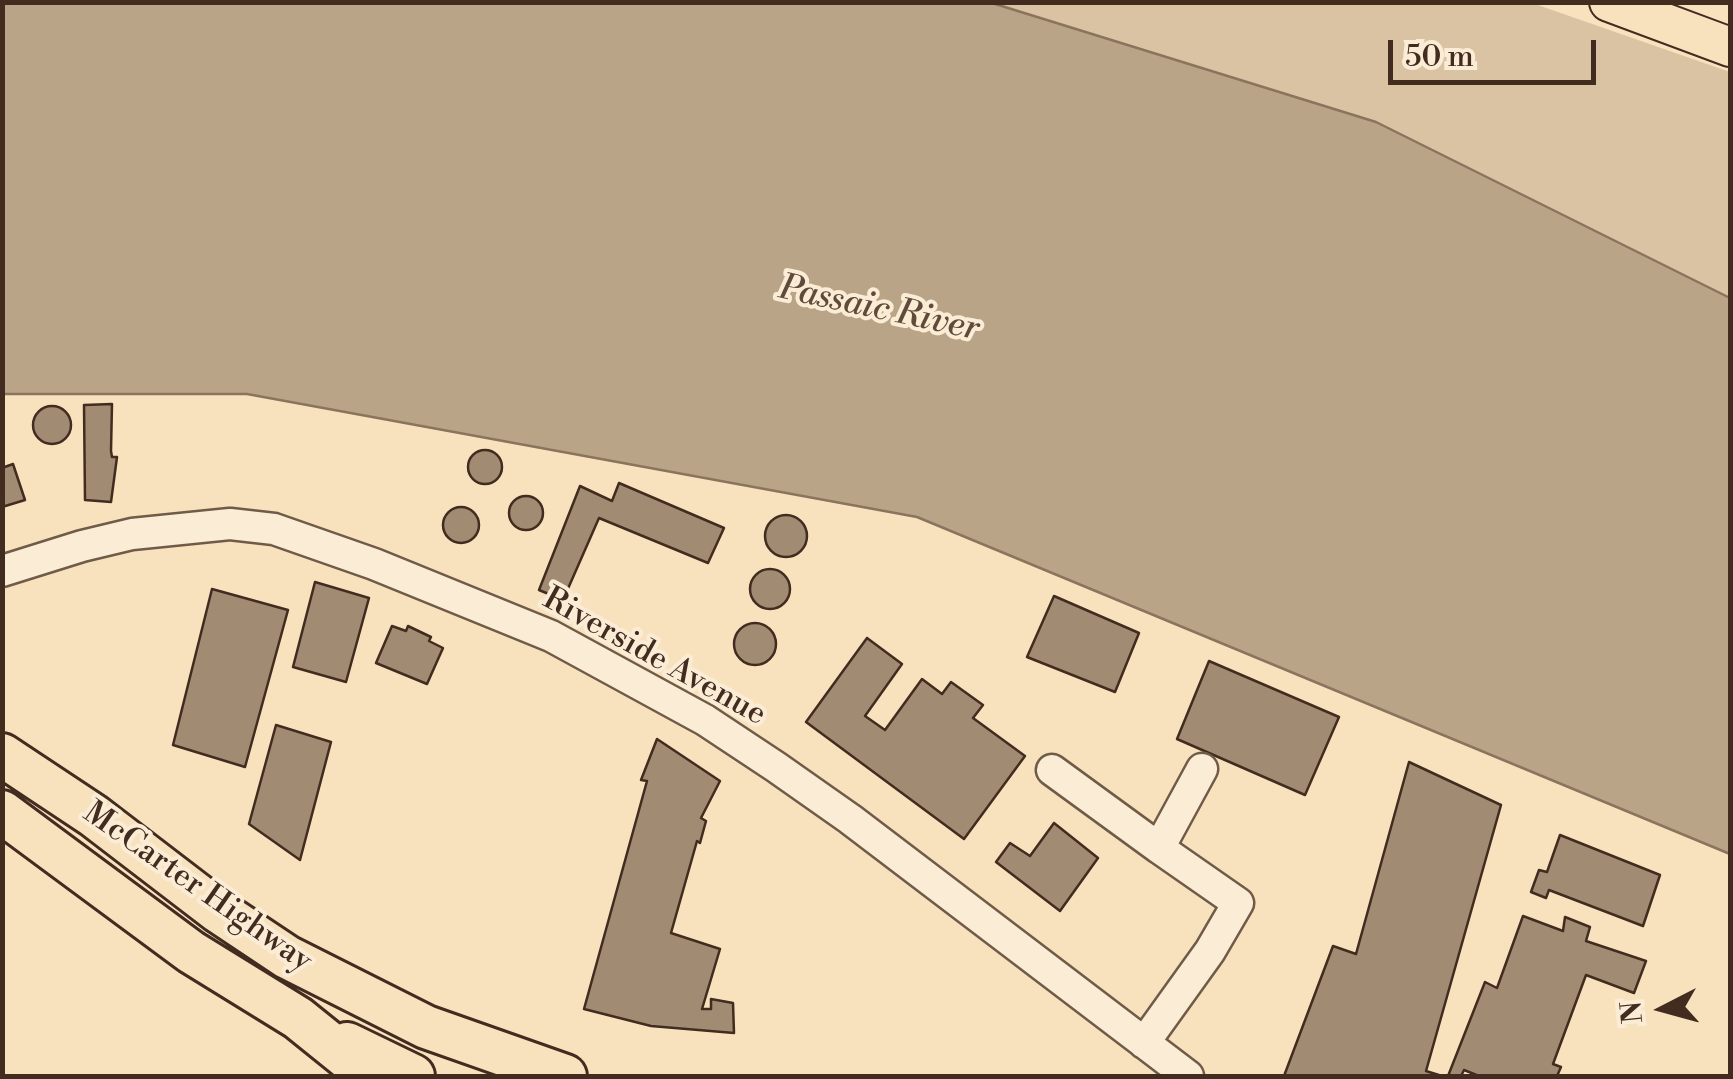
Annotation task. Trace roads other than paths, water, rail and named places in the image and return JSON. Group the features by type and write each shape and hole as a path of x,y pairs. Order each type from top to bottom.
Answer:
{"highway":[{"name":"McCarter Highway","path":"2,755 94,816 218,911 288,957 426,1027 565,1076"},
{"path":"2,812 190,952 298,1018 370,1076"},
{"name":"McCarter Highway","path":"298,1018 414,1076"}],"main road":[{"path":"1609,2 1730,48"}],"street":[{"name":"Riverside Avenue","path":"2,571 132,534 230,524 274,529 320,542 552,636 706,720 850,819 1188,1076"},
{"path":"1159,848 1202,769"},
{"path":"1052,770 1238,904 1144,1043"},
{"path":"2,836 129,908"}],"water":[{"name":"Passaic River","path":"3,2 992,3 1376,122 1730,298 1730,854 917,517 247,394 3,394"}]}
